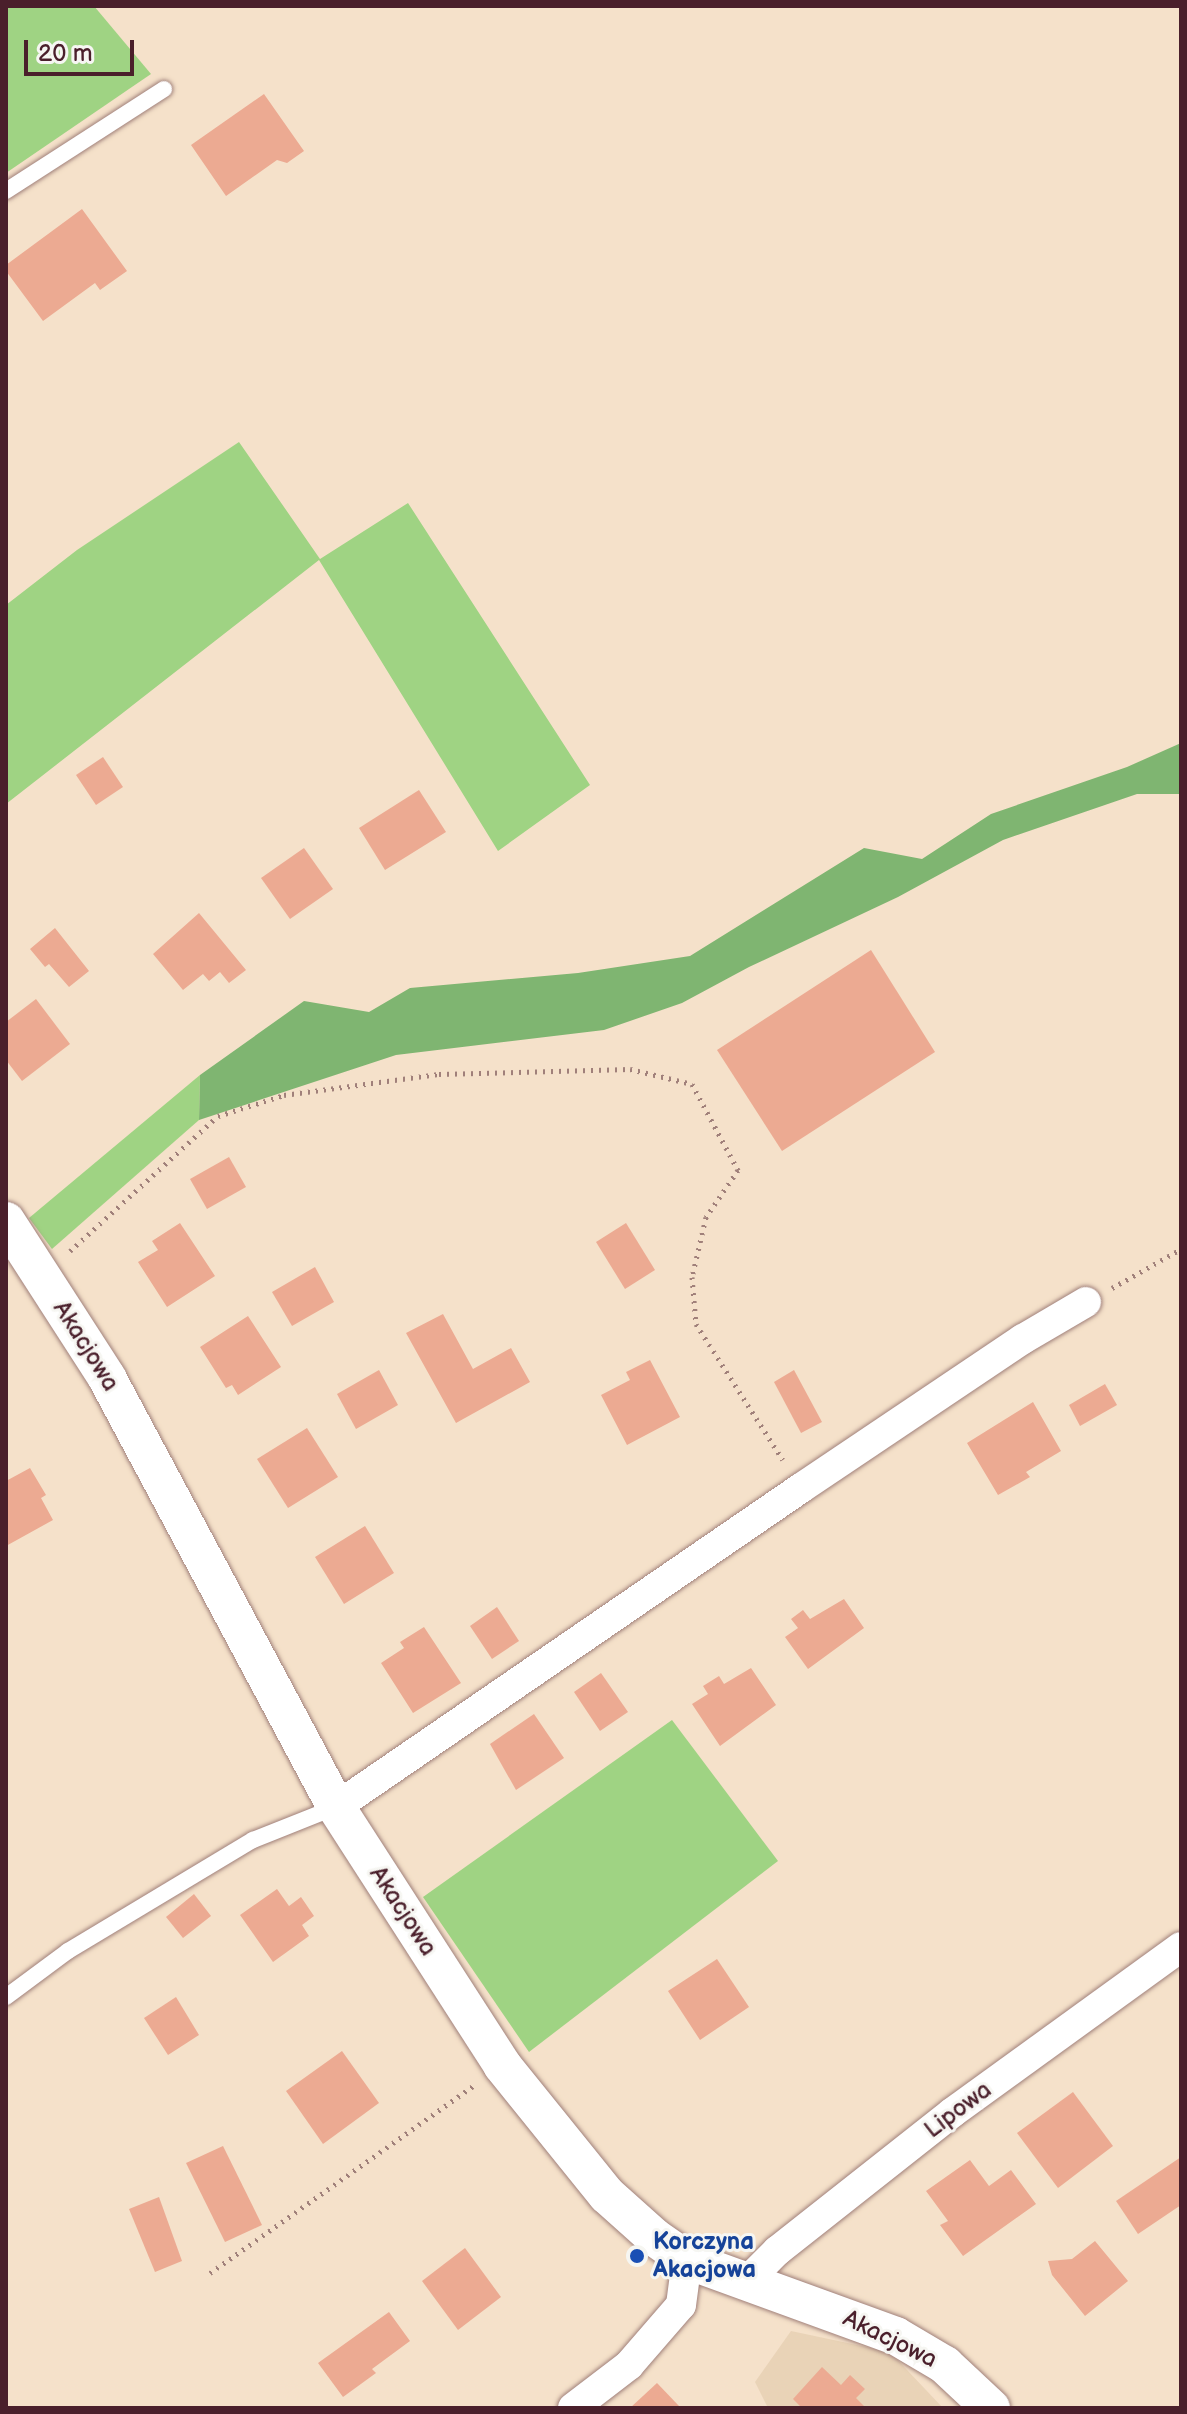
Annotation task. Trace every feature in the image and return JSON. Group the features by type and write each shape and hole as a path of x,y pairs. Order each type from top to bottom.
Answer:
{"street":[{"name":"Akacjowa","path":"6,1221 107,1378 336,1807 502,2065 607,2195 654,2237 687,2260 744,2284 859,2320 896,2336 945,2365 991,2408"},
{"path":"336,1807 801,1488 1023,1339 1086,1302"},
{"name":"Lipowa","path":"744,2284 777,2251 953,2112 1181,1947"},
{"path":"573,2408 629,2365 681,2305 687,2260"}],"lane":[{"path":"6,191 164,89"},
{"path":"6,1997 68,1951 253,1840 336,1807"}],"path":[{"path":"43,1276 218,1116 284,1095 439,1074 630,1069 692,1084 738,1170 706,1217 692,1277 696,1324 801,1488"},
{"path":"1086,1302 1181,1249"},
{"path":"210,2273 502,2065"}],"shaded area":[{"path":"791,2331 890,2352 943,2408 768,2408 755,2382"}],"green space":[{"path":"6,6 94,6 151,74 6,173"},
{"path":"239,442 320,559 408,503 590,785 498,851 319,560 6,804 6,605 77,550"},
{"path":"1181,743 1181,794 1137,794 1003,840 898,897 749,967 682,1003 604,1030 396,1055 199,1120 200,1075 304,1001 369,1012 410,988 578,973 690,956 864,848 922,859 991,814 1127,767"},
{"path":"200,1075 199,1120 52,1249 29,1218"},
{"path":"672,1720 778,1861 529,2052 423,1897"}],"building":[{"path":"264,94 304,151 287,163 277,160 226,196 191,145"},
{"path":"82,209 127,271 100,290 95,283 43,321 6,271 6,265"},
{"path":"103,757 123,787 96,805 76,775"},
{"path":"419,790 446,832 385,870 359,828"},
{"path":"304,848 333,889 290,919 261,878"},
{"path":"199,913 246,970 229,983 220,972 209,981 203,974 183,990 153,954"},
{"path":"55,928 89,971 69,987 49,964 45,967 30,949"},
{"path":"871,950 935,1052 782,1151 717,1050"},
{"path":"36,999 70,1044 22,1081 6,1060 6,1022"},
{"path":"229,1157 246,1187 207,1209 190,1179"},
{"path":"180,1223 215,1276 167,1307 138,1262 158,1250 152,1241"},
{"path":"626,1223 655,1270 625,1289 596,1242"},
{"path":"315,1267 334,1302 292,1326 272,1292"},
{"path":"443,1314 473,1369 511,1348 530,1382 456,1423 406,1333"},
{"path":"248,1316 281,1367 238,1395 232,1385 226,1388 200,1347"},
{"path":"650,1360 680,1417 627,1445 601,1395 630,1380 626,1372"},
{"path":"379,1370 398,1405 356,1429 337,1394"},
{"path":"794,1370 822,1422 801,1433 774,1382"},
{"path":"1105,1384 1117,1405 1080,1426 1069,1405"},
{"path":"1033,1402 1061,1451 1026,1472 1030,1477 998,1495 967,1443"},
{"path":"307,1428 338,1477 288,1508 257,1459"},
{"path":"30,1468 46,1495 41,1498 53,1520 6,1546 6,1481"},
{"path":"365,1526 394,1573 344,1604 315,1557"},
{"path":"844,1599 864,1628 808,1669 785,1637 798,1628 791,1619 803,1610 810,1619"},
{"path":"497,1607 519,1641 492,1659 470,1626"},
{"path":"424,1627 461,1683 413,1713 381,1663 404,1648 400,1642"},
{"path":"751,1668 776,1705 720,1746 692,1704 708,1694 703,1686 719,1676 724,1684"},
{"path":"601,1673 628,1712 600,1731 574,1692"},
{"path":"534,1714 564,1758 516,1790 490,1744"},
{"path":"277,1889 289,1906 301,1897 314,1916 302,1925 309,1936 273,1962 240,1915"},
{"path":"194,1894 211,1916 183,1938 166,1917"},
{"path":"717,1959 749,2007 700,2040 668,1991"},
{"path":"176,1997 199,2035 168,2055 144,2018"},
{"path":"342,2051 379,2103 323,2144 286,2091"},
{"path":"1073,2092 1113,2146 1058,2188 1017,2133"},
{"path":"223,2146 262,2225 225,2242 186,2163"},
{"path":"1181,2157 1181,2205 1138,2234 1116,2201"},
{"path":"970,2160 989,2186 1011,2170 1036,2204 963,2256 940,2225 948,2221 926,2191"},
{"path":"159,2197 182,2261 155,2272 129,2209"},
{"path":"1095,2241 1128,2281 1085,2316 1052,2275 1048,2261 1072,2259"},
{"path":"465,2248 501,2297 458,2330 422,2281"},
{"path":"389,2312 410,2341 372,2369 376,2373 343,2397 318,2363"},
{"path":"822,2367 841,2385 850,2375 865,2389 856,2398 866,2408 802,2408 793,2399"},
{"path":"657,2383 679,2406 630,2408"}],"place":[{"name":"Korczyna Akacjowa","path":"637,2256"}]}
